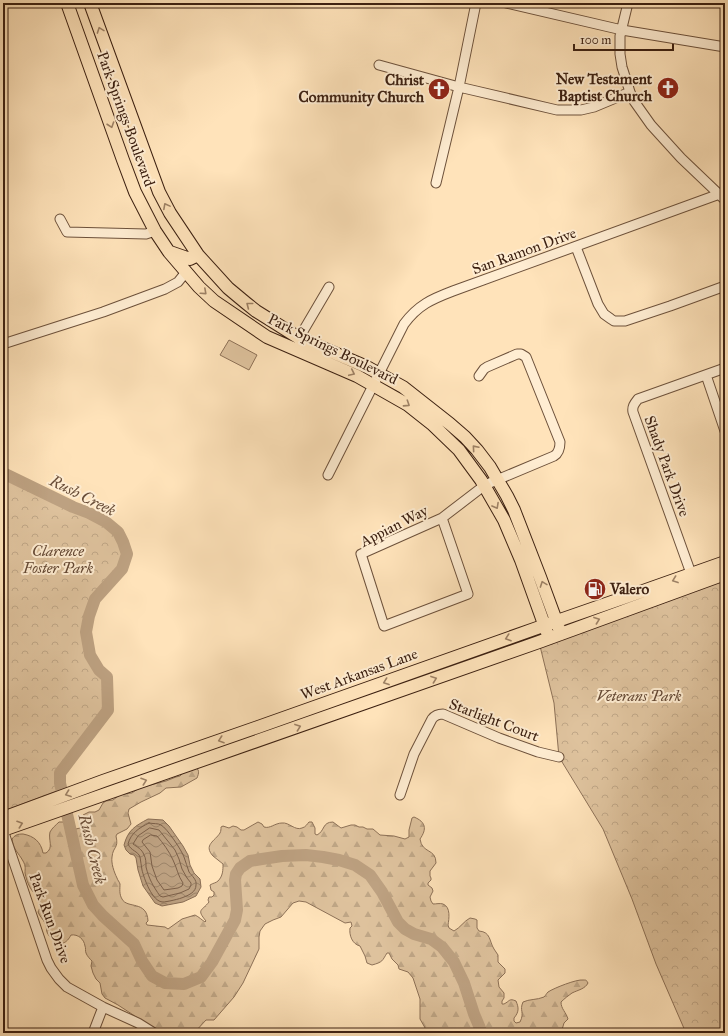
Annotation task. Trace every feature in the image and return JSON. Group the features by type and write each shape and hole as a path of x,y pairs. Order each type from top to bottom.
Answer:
{"main road":[{"name":"Park Springs Boulevard","path":"67,3 132,185 155,230 169,252 199,287 214,301 267,337 373,384 408,405 432,424 459,450 484,486 507,527 551,623"},
{"name":"Park Springs Boulevard","path":"90,3 159,192 170,213 198,255 228,288 256,311 299,338 367,367 403,387 465,437 490,467 514,510 540,577 555,636"},
{"path":"98,88 118,80"},
{"path":"169,252 190,259 198,255"},
{"name":"West Arkansas Lane","path":"3,830 555,636 693,579 725,562"},
{"name":"West Arkansas Lane","path":"3,818 32,806 626,597 693,579 725,574"}],"street":[{"path":"436,183 459,87 476,3"},
{"path":"506,3 622,30 725,47"},
{"path":"628,3 620,36 620,54 622,67 634,102 651,125 681,158 723,196"},
{"path":"380,65 459,87 557,110 581,110 594,107 630,92"},
{"name":"San Ramon Drive","path":"328,475 404,324 411,315 426,303 453,291 723,196"},
{"path":"60,219 67,232 146,234 155,230"},
{"path":"576,247 598,304 604,314 614,321 625,321 725,286"},
{"path":"3,344 103,312 165,289 178,282 186,272"},
{"path":"299,338 329,287"},
{"name":"Appian Way","path":"442,518 468,594 384,626 361,554 442,518 484,486 554,456 558,452 560,442 526,357 521,354 517,354 487,367 479,376"},
{"name":"Shady Park Drive","path":"693,579 632,408 638,400 725,368"},
{"path":"706,375 725,431"},
{"name":"Starlight Court","path":"400,795 414,754 432,719 438,714 443,714 538,752 559,757"},
{"name":"Park Run Drive","path":"3,830 47,960 59,979 67,987 103,1007 138,1023 154,1033"},
{"path":"93,1033 103,1007"}],"green space":[{"path":"229,340 257,355 249,370 220,355"},
{"name":"Clarence Foster Park","path":"3,473 106,522 118,532 127,554 122,569 95,599 86,632 90,655 99,670 107,677 108,710 60,773 60,783 62,789 3,811"},
{"name":"Veterans Park","path":"725,575 725,1033 686,1033 656,964 632,899 603,829 559,757 554,703 539,642"},
{"path":"194,767 198,771 197,778 181,787 166,788 160,793 129,809 128,813 131,824 127,829 116,836 117,843 113,853 112,862 120,884 121,897 128,904 141,907 144,910 147,914 147,925 165,927 168,929 182,919 195,915 205,922 206,921 201,914 201,910 209,902 209,897 214,895 210,885 220,879 223,868 223,864 214,857 209,849 211,843 220,833 221,827 223,826 229,828 233,826 244,830 258,822 264,827 285,823 299,829 304,827 309,822 312,822 315,828 315,834 317,835 327,823 333,822 341,828 355,825 367,829 373,829 380,835 394,836 405,839 409,837 412,818 414,817 421,821 424,826 424,832 420,839 421,844 434,855 435,858 436,863 430,871 431,880 428,883 433,891 430,897 431,901 433,904 443,904 446,906 449,913 448,925 449,928 454,931 470,918 477,920 477,928 479,931 488,935 492,946 498,955 498,962 505,969 505,973 498,980 499,987 504,993 502,1004 511,1000 516,1001 518,1012 514,1018 514,1021 516,1023 520,1022 521,1019 523,1002 544,997 551,990 571,982 580,980 587,981 588,983 585,987 572,993 561,1002 568,1019 564,1023 561,1033 428,1033 420,1019 420,999 413,978 408,972 399,969 398,965 389,953 387,953 383,960 378,963 372,965 367,963 360,946 357,945 352,939 350,931 352,926 351,922 345,923 306,902 299,901 293,903 281,917 265,924 260,931 259,949 243,983 234,997 214,1020 206,1020 194,1033 159,1033 105,998 102,994 100,983 93,973 91,966 92,961 86,954 82,939 76,935 71,935 61,944 53,940 48,934 46,924 38,912 40,907 39,897 34,893 28,884 25,873 25,864 15,849 12,839 19,834 30,836 39,843 43,853 46,853 50,849 50,832 59,822 66,822 76,829 80,828 83,815 99,810 106,801 113,800 121,794 132,793 139,788 180,776 186,770"}],"water":[{"path":"148,819 163,820 183,846 188,855 190,865 194,873 200,879 201,887 196,896 183,902 162,906 155,903 143,886 136,858 126,850 124,845 130,832 139,824"}],"waterway":[{"name":"Rush Creek","path":"3,473 106,522 118,532 127,554 122,569 95,599 89,616 86,632 90,655 99,670 107,677 108,710 60,773 60,783 83,885 93,905 134,944 142,961 152,976 165,983 184,984 201,977 212,962 235,920 237,910 236,874 240,868 250,861 282,856 306,855 323,857 355,865 370,875 382,892 398,922 405,929 414,934 431,939 442,947 454,962 464,983 482,1033"}],"place":[{"name":"New Testament Baptist Church","path":"668,88"},
{"name":"Christ Community Church","path":"439,89"},
{"name":"Valero","path":"595,589"}]}
